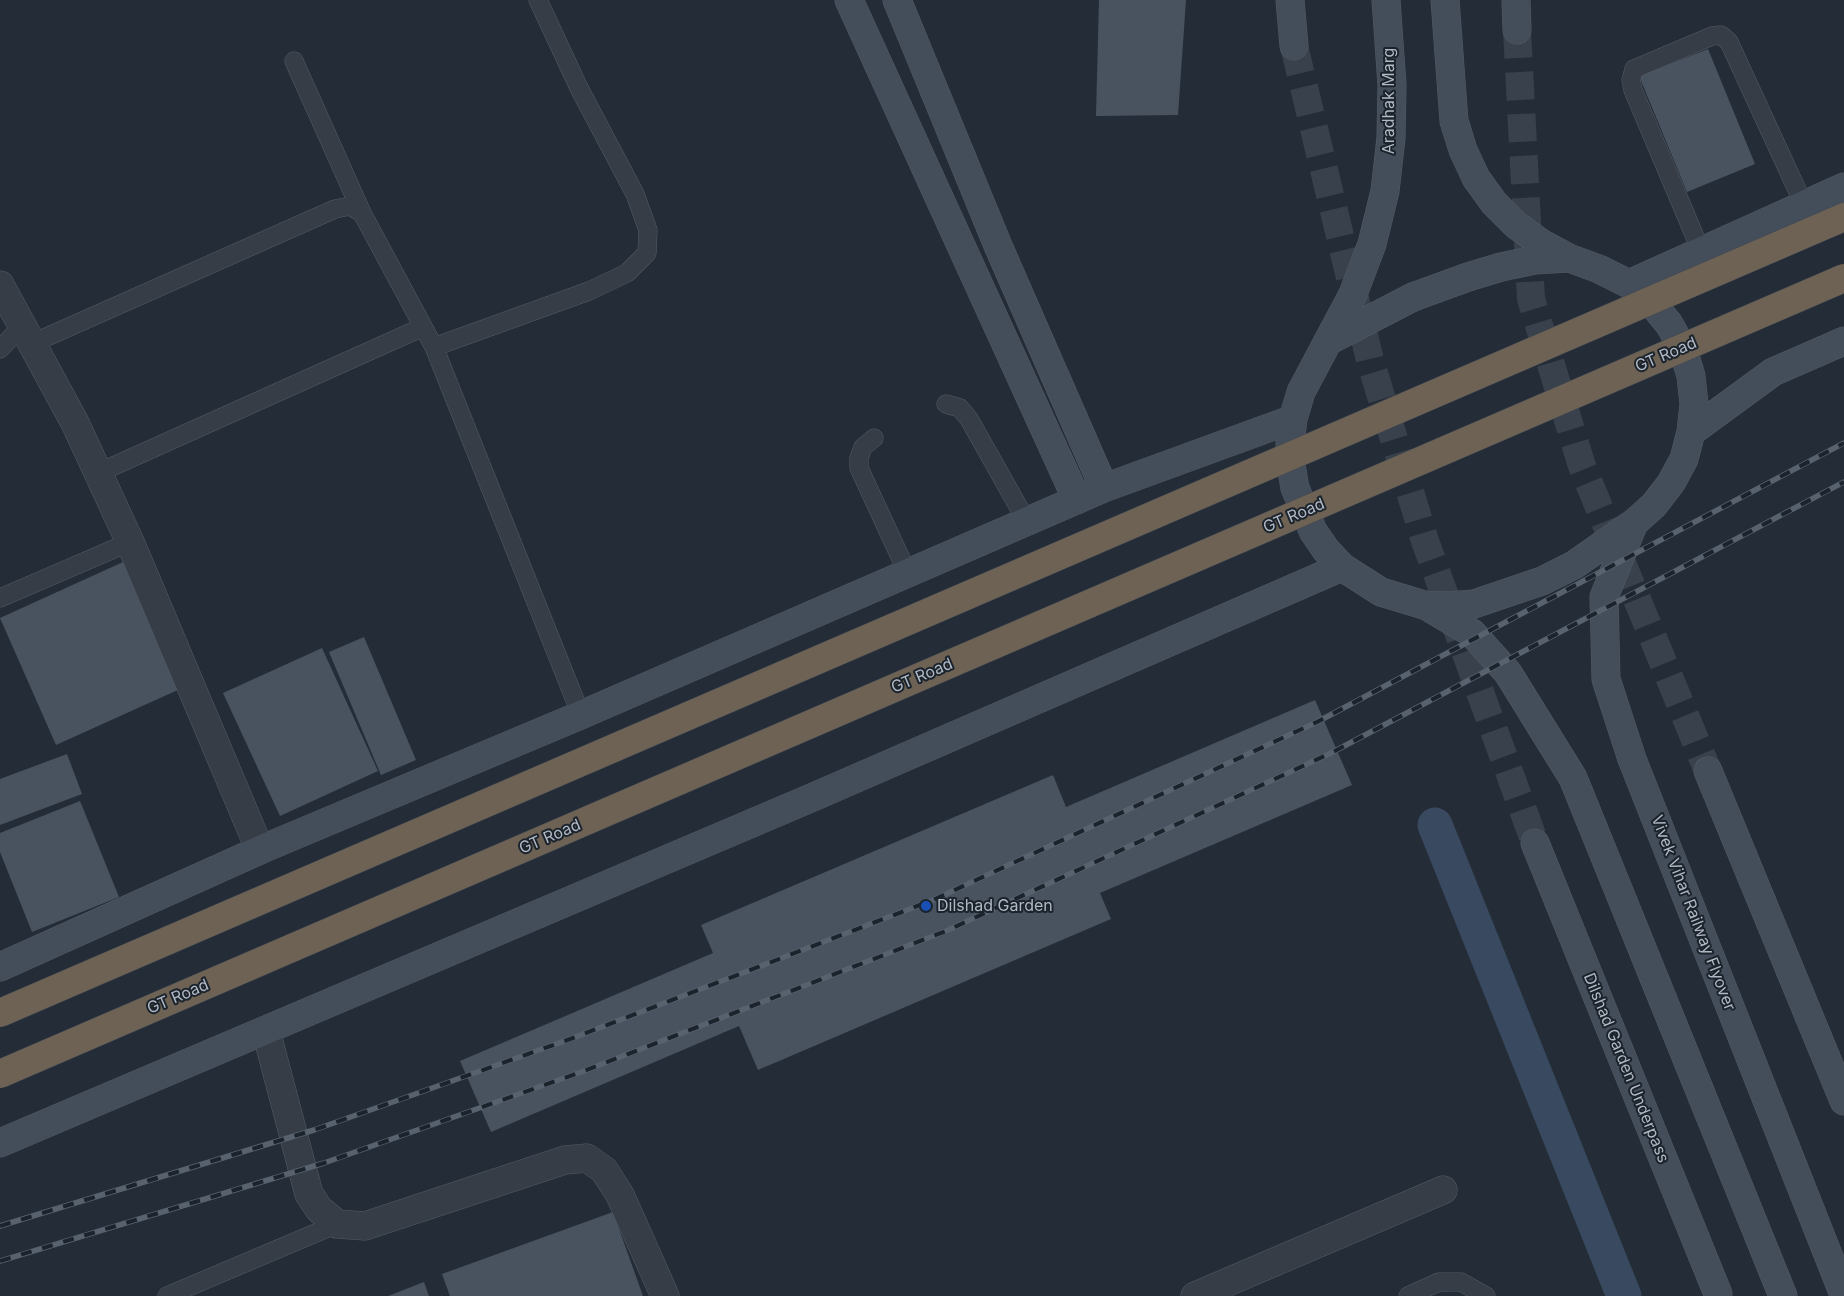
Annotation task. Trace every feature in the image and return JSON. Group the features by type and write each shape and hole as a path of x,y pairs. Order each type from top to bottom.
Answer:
{"highway":[{"path":"0,1012 1844,217"},
{"name":"GT Road","path":"0,1074 1844,278"}],"main road":[{"path":"848,0 1077,500"},
{"path":"897,0 1000,248 1104,488"},
{"path":"1290,0 1294,46"},
{"name":"Aradhak Marg","path":"1386,0 1392,85 1391,138 1385,191 1372,244 1356,285 1301,392 1293,419 1290,443 1291,465 1297,496 1312,531 1342,567 1381,592 1424,605"},
{"path":"1424,605 1474,604 1542,581 1574,565 1634,523 1654,505 1671,483 1684,459 1692,432 1693,395 1691,376 1683,348 1669,324 1651,302 1629,284 1541,244 1516,225 1494,203 1476,178 1454,121 1450,90 1445,0"},
{"path":"1516,0 1517,30"},
{"path":"1629,284 1844,188"},
{"path":"1328,341 1413,297 1468,277 1501,267 1535,260 1569,258"},
{"path":"1692,432 1773,372 1844,340"},
{"path":"0,967 260,850 581,715 1104,488 1293,419"},
{"name":"Vivek Vihar Railway Flyover","path":"1634,523 1604,597 1606,679 1632,760 1844,1295"},
{"path":"0,1143 266,1031 1342,567"},
{"path":"1424,605 1472,633 1508,673 1573,778 1783,1296"},
{"path":"1708,770 1844,1101"},
{"name":"Dilshad Garden Underpass","path":"1535,843 1718,1294"}],"street":[{"path":"0,285 75,423 130,542 260,850"},
{"path":"266,1031 309,1194 319,1209 337,1224 365,1226 564,1160 587,1158 604,1170 620,1196 665,1296"},
{"path":"1195,1296 1443,1190"}],"lane":[{"path":"434,347 589,291 627,273 647,253 648,230 634,194 579,88 538,0"},
{"path":"1701,251 1633,90 1631,80 1634,69 1712,36 1721,35 1730,42 1804,205"},
{"path":"294,61 362,213 434,347 581,715"},
{"path":"0,349 28,334 335,209 350,206 362,213"},
{"path":"98,473 423,328"},
{"path":"946,404 960,408 969,418 1026,522"},
{"path":"874,438 863,447 859,458 859,468 908,574"},
{"path":"0,598 130,542"},
{"path":"167,1296 337,1224"},
{"path":"1408,1296 1439,1282 1461,1282 1486,1296"}],"building":[{"path":"1099,0 1186,0 1178,115 1096,116"},
{"path":"1708,49 1755,164 1687,192 1639,76"},
{"path":"123,562 180,689 56,745 0,618"},
{"path":"364,637 416,760 381,775 329,652"},
{"path":"322,648 378,771 280,816 223,693"},
{"name":"Dilshad Garden","path":"1315,700 1352,785 1100,893 1111,919 758,1070 739,1026 491,1132 460,1061 713,953 701,925 1053,775 1066,807"},
{"path":"67,754 82,794 0,825 0,779"},
{"path":"80,801 119,897 32,932 0,852 0,833"},
{"path":"613,1212 643,1296 450,1296 442,1274"},
{"path":"424,1282 429,1296 388,1296"}],"waterway":[{"path":"1435,825 1624,1296"}],"tunnel":[{"path":"1517,30 1531,299 1582,466 1708,771"},
{"path":"1294,46 1370,360 1425,541 1535,843"}],"railway":[{"path":"0,1226 314,1130 573,1038 933,900 1317,722 1844,443"},
{"path":"0,1261 324,1163 584,1071 946,931 1331,753 1844,482"}],"place":[{"name":"Dilshad Garden","path":"926,906"}]}
